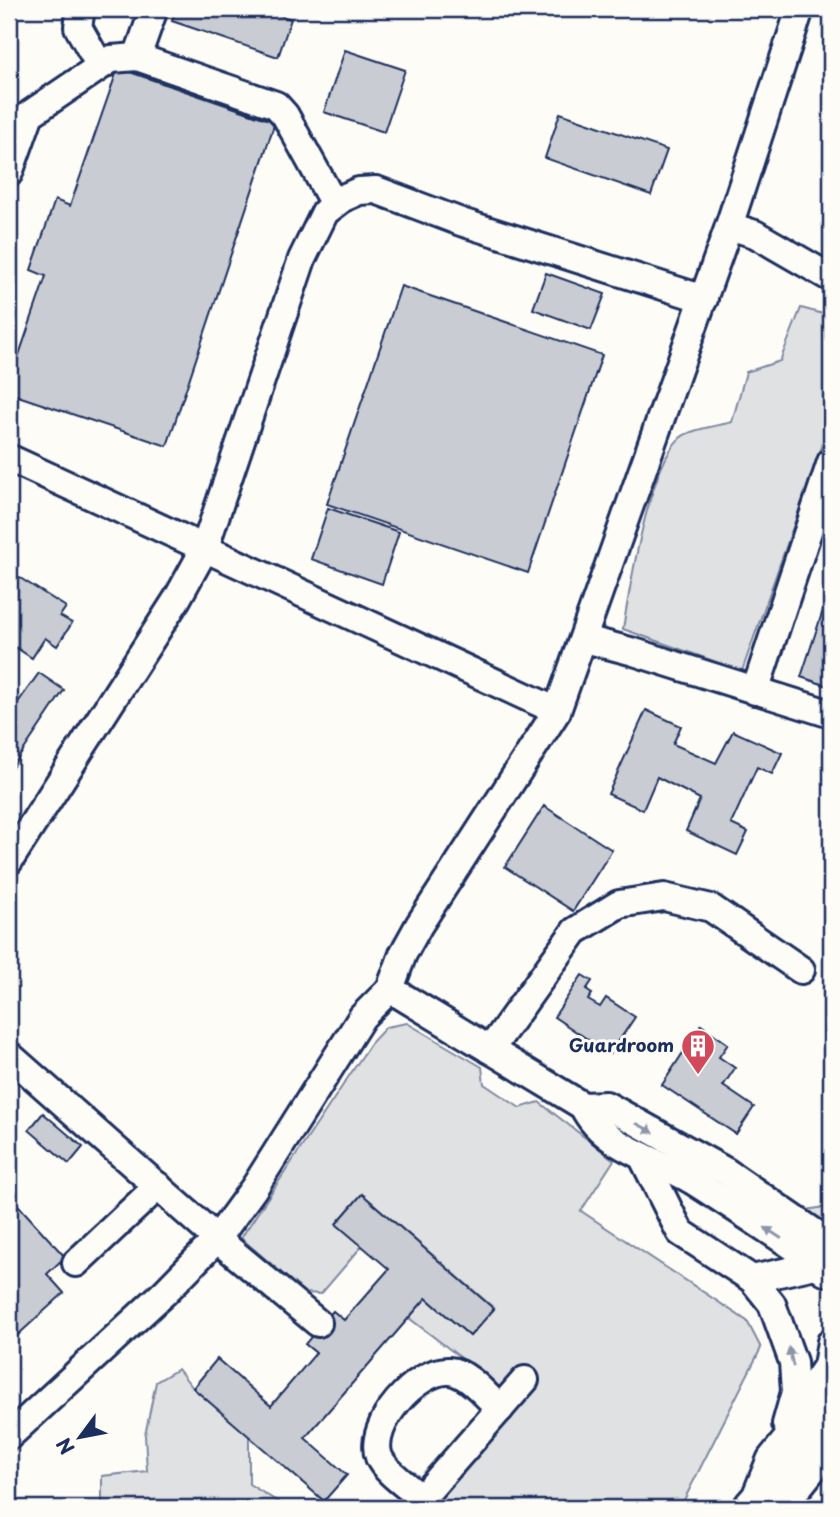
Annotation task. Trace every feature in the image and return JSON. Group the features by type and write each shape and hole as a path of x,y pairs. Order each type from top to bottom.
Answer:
{"highway":[{"path":"757,1504 776,1462 831,1394"},
{"path":"757,1504 795,1482 831,1437"}],"lane":[{"path":"81,9 78,27 100,66"},
{"path":"137,57 154,9"},
{"path":"9,1436 165,1292 217,1239 254,1188 362,1017 390,989 403,954 419,925 557,711 585,639 704,299 800,9"},
{"path":"9,173 30,114 100,66 123,56 137,57 276,106 285,115 334,204"},
{"path":"9,862 177,599 204,550 302,259 324,212 359,191 376,190 461,222 704,299"},
{"path":"729,226 755,234 831,278"},
{"path":"9,458 557,711"},
{"path":"755,691 831,462"},
{"path":"585,639 831,714"},
{"path":"490,1050 575,931 597,915 640,898 664,897 711,908 801,970"},
{"path":"390,989 583,1106 606,1105 724,1171 828,1264"},
{"path":"9,1055 217,1239 318,1323"},
{"path":"583,1106 589,1119 611,1139 690,1180 828,1264"},
{"path":"642,1156 680,1233 752,1279 772,1304 793,1362 795,1392 776,1462"},
{"path":"76,1263 158,1186"},
{"path":"752,1279 828,1264"},
{"path":"786,1424 827,1366 831,1342"},
{"path":"500,1409 461,1374 450,1371 425,1376 386,1416 378,1431 378,1454 417,1503 500,1409 525,1380"}],"shaded area":[{"path":"801,308 831,316 831,420 742,671 623,629 630,585 650,499 669,452 685,435 732,422 746,372 780,361"},
{"path":"407,1023 482,1067 484,1084 520,1108 539,1102 614,1160 581,1211 747,1321 761,1348 680,1508 429,1508 500,1409 490,1380 409,1318 426,1298 470,1336 494,1308 362,1194 336,1224 362,1246 321,1294 305,1293 241,1238 371,1043 386,1027"},
{"path":"831,1206 831,1226 806,1210"},
{"path":"178,1369 193,1388 249,1436 249,1484 288,1508 102,1508 102,1476 147,1471 145,1435 156,1382"}],"building":[{"path":"176,9 260,9 291,19 278,57 172,21"},
{"path":"345,50 405,70 384,132 324,112"},
{"path":"118,68 275,122 167,446 9,393 9,384 46,276 31,270 55,200 70,206"},
{"path":"560,113 667,150 651,195 545,158"},
{"path":"546,273 605,294 591,330 533,309"},
{"path":"401,286 602,355 528,573 327,504"},
{"path":"328,508 399,532 382,584 311,559"},
{"path":"9,571 66,607 60,616 72,623 57,646 45,638 32,658 9,643"},
{"path":"831,586 831,687 801,677"},
{"path":"39,673 64,690 9,772 9,715"},
{"path":"646,710 681,726 673,744 716,763 733,731 782,753 772,774 757,767 731,824 748,832 737,855 686,831 700,799 657,777 643,810 608,794"},
{"path":"544,806 612,850 573,911 505,867"},
{"path":"582,975 592,981 586,990 592,994 588,1000 600,1007 606,998 635,1017 610,1054 554,1017"},
{"name":"Guardroom","path":"701,1025 728,1044 719,1057 735,1068 723,1086 754,1107 736,1134 662,1085"},
{"path":"43,1113 83,1147 69,1164 29,1130"},
{"path":"362,1194 494,1309 470,1336 426,1298 305,1438 347,1475 324,1501 193,1388 217,1359 271,1406 316,1353 305,1344 333,1311 344,1320 389,1269 336,1224"},
{"path":"9,1195 65,1257 47,1274 64,1293 9,1343"}],"place":[{"name":"Guardroom","path":"698,1076"}]}
